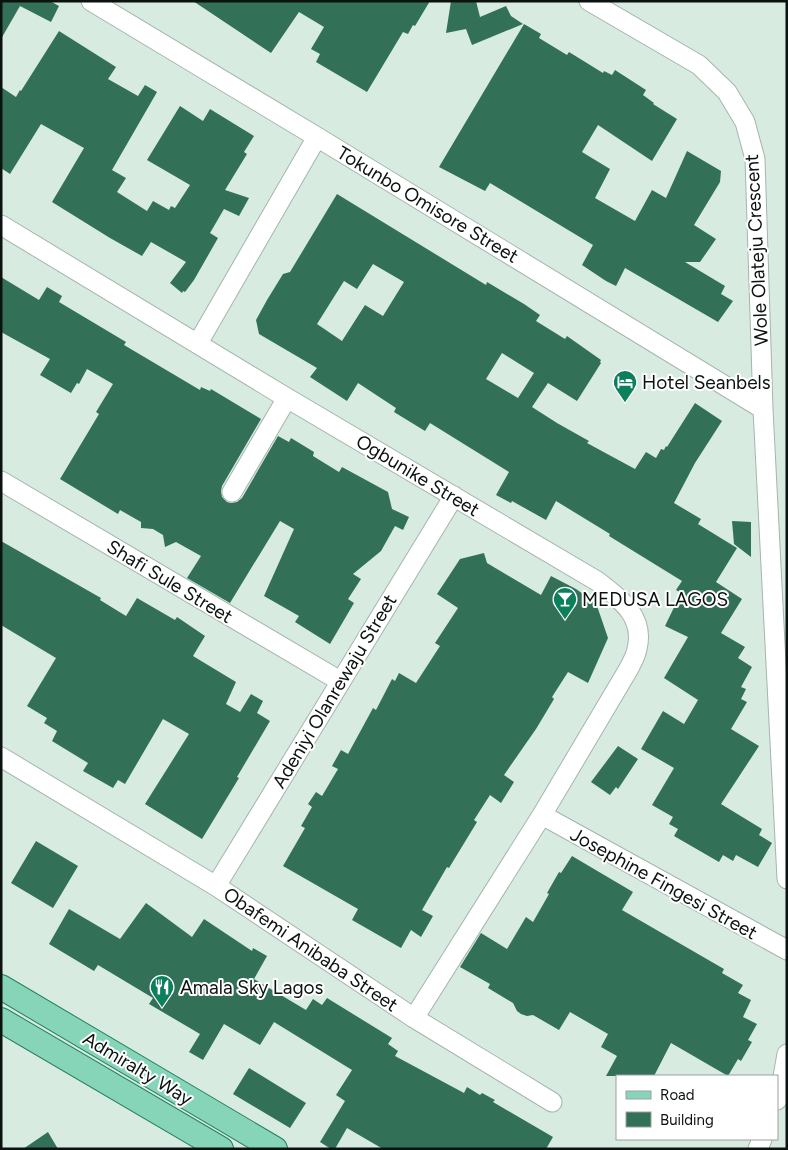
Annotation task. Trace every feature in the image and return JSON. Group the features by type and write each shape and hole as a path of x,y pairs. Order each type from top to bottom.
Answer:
{"main road":[{"name":"Admiralty Way","path":"1,987 275,1149"},
{"name":"Admiralty Way","path":"1,1020 221,1149"}],"street":[{"name":"Tokunbo Omisore Street","path":"92,1 764,409"},
{"name":"Wole Olateju Crescent","path":"589,1 699,65 727,92 745,122 755,158 764,409 787,879"},
{"path":"198,343 318,137"},
{"name":"Ogbunike Street","path":"1,225 603,586 631,611 639,629 637,650 628,670 542,815"},
{"path":"232,492 287,398"},
{"name":"Shafi Sule Street","path":"1,481 340,681"},
{"name":"Adeniyi Olanrewaju Street","path":"216,886 454,496"},
{"name":"Obafemi Anibaba Street","path":"1,757 216,886 414,1018 542,815"},
{"name":"Josephine Fingesi Street","path":"542,815 787,950"},
{"path":"414,1018 552,1102"},
{"path":"778,1097 787,1054"}],"building":[{"path":"1,1 50,1 59,6 51,22 20,6 1,39"},
{"path":"193,1 430,1 415,26 413,25 408,34 403,32 367,92 316,62 320,54 311,49 324,27 299,12 271,53"},
{"path":"451,1 476,1 480,17 506,6 511,16 523,24 472,45 466,29 446,33"},
{"path":"524,24 541,34 539,38 567,55 569,52 603,73 604,71 612,75 615,70 646,90 643,95 653,104 677,119 652,161 598,125 582,152 610,169 595,198 635,221 652,190 666,198 687,151 721,171 720,182 694,225 716,239 700,262 685,262 725,286 721,294 733,301 718,322 625,268 616,286 606,281 582,265 593,245 490,183 485,191 439,167"},
{"path":"59,31 116,67 108,79 138,96 145,85 157,92 112,170 126,178 117,192 147,211 153,201 169,210 171,206 175,208 190,185 147,160 180,106 203,121 210,109 254,136 244,152 247,154 225,190 249,198 239,216 224,209 210,233 218,238 185,292 183,291 182,293 170,283 186,262 151,242 142,256 52,202 84,148 41,124 10,174 1,168 1,87 16,97"},
{"path":"337,194 486,285 487,282 524,304 540,315 536,321 565,339 567,336 601,360 601,363 577,401 548,383 532,407 589,441 587,443 635,469 646,452 656,458 661,449 664,450 667,447 695,403 722,421 695,463 674,503 701,519 698,524 737,548 716,582 742,599 721,633 745,647 738,658 752,667 741,687 746,689 741,699 747,702 731,729 759,746 721,804 762,829 759,835 772,843 758,867 736,855 733,861 723,855 719,862 674,836 678,829 669,824 673,817 652,805 674,768 641,749 663,711 684,724 698,700 664,678 688,637 665,626 681,593 676,590 682,581 556,501 546,520 512,501 511,503 496,495 509,472 430,423 425,431 394,412 396,408 358,383 347,401 310,377 317,368 259,334 256,320 283,274 290,272","holes":["373,264 404,282 383,316 365,305 342,341 317,324 344,281 357,289","502,353 534,373 518,398 486,379"]},
{"path":"1,277 39,300 47,287 62,296 59,302 126,342 124,345 200,390 201,387 210,391 211,389 261,419 222,486 222,497 227,502 237,502 242,498 278,436 289,442 291,438 314,452 313,456 339,472 342,467 388,492 392,509 409,517 403,530 395,526 381,551 353,574 361,579 348,599 354,603 330,644 295,622 299,616 264,596 294,529 280,521 230,603 187,578 201,556 176,542 165,547 163,535 153,529 141,528 141,522 120,510 118,514 60,479 99,414 96,412 113,384 87,369 79,384 77,383 71,393 40,375 50,359 1,332"},
{"path":"732,521 751,522 751,557 734,544"},
{"path":"1,541 101,598 100,600 126,616 137,598 175,620 177,617 205,636 193,656 236,682 226,704 240,712 251,694 263,701 257,713 270,721 237,777 239,778 202,839 145,804 189,734 163,719 125,784 118,780 113,788 83,771 88,763 52,741 57,731 44,723 47,718 27,706 56,658 1,625"},
{"path":"484,553 487,563 541,595 551,576 576,589 596,603 608,638 588,683 568,672 552,697 554,699 536,729 504,775 514,782 501,803 490,795 474,820 477,822 449,868 447,867 422,910 433,916 421,937 411,930 401,948 352,920 358,909 283,866 305,828 301,826 312,807 308,804 316,792 322,796 338,769 332,766 341,750 348,754 373,708 376,710 392,679 395,681 399,673 416,683 440,646 435,643 458,608 437,594 460,559"},
{"path":"618,746 638,759 618,789 616,787 610,795 591,782"},
{"path":"36,841 78,866 53,908 11,883"},
{"path":"572,856 633,892 622,910 724,969 722,973 743,985 738,993 751,1000 743,1017 757,1024 748,1040 752,1042 741,1061 738,1059 729,1075 671,1043 655,1075 606,1076 617,1056 601,1047 608,1034 570,1012 559,1030 533,1015 521,1014 513,1003 488,988 490,984 460,967 481,933 507,949 526,917 533,922 559,872 561,873"},
{"path":"146,903 192,937 204,919 252,951 253,948 267,956 254,979 306,1010 313,999 322,1005 327,998 392,1038 388,1044 398,1051 395,1056 464,1093 467,1087 480,1095 482,1093 495,1100 493,1102 553,1137 546,1149 383,1149 347,1128 335,1149 331,1149 320,1142 345,1101 336,1095 352,1070 274,1022 260,1045 224,1024 203,1060 189,1052 200,1034 149,1004 153,998 98,965 94,971 49,944 69,909 120,939"},
{"path":"249,1068 306,1103 290,1128 233,1094"},
{"path":"48,1132 58,1149 23,1149"}],"place":[{"name":"Hotel Seanbels","path":"625,403"},
{"name":"MEDUSA LAGOS","path":"565,620"},
{"name":"Amala Sky Lagos","path":"162,1008"}]}
